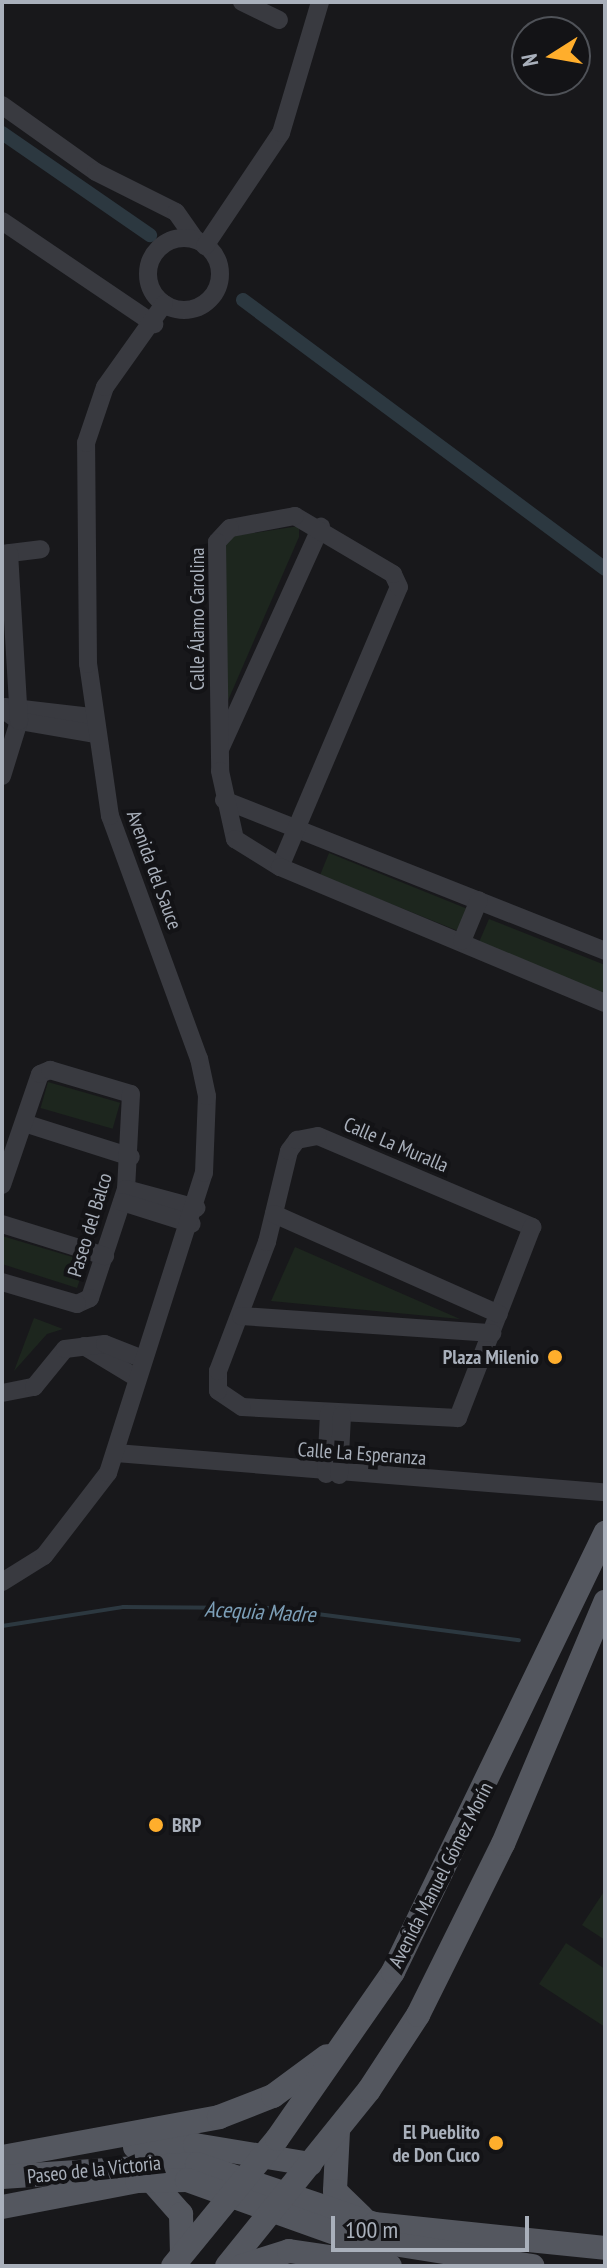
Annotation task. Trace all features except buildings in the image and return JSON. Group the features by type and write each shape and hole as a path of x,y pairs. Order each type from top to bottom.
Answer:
{"main road":[{"name":"Avenida Manuel Gómez Morín","path":"178,2260 247,2177 353,2034 393,1972 421,1923 605,1533"},
{"name":"Avenida Manuel Gómez Morín","path":"227,2266 338,2130 423,2005 453,1950 603,1613"},
{"path":"421,1923 428,1947 453,1950"},
{"path":"393,1972 414,1973 423,2005"},
{"path":"2,2157 252,2106 353,2034"},
{"path":"338,2130 335,2191 374,2224"},
{"path":"7,2180 151,2144 247,2177 274,2211 389,2255 491,2257 533,2266"},
{"path":"2,2207 150,2179 247,2177 310,2164"},
{"path":"150,2179 181,2214 178,2260"},
{"path":"200,2234 274,2211 605,2248"},
{"path":"491,2257 554,2244"},
{"path":"242,2266 289,2251 390,2266"}],"street":[{"path":"242,2 279,20"},
{"path":"2,105 96,172 176,212 200,242 218,266 216,290 187,310 164,304 150,286 149,264 162,245 200,242 281,133 320,2"},
{"path":"2,221 154,324"},
{"name":"Avenida del Sauce","path":"116,1453 135,1377 195,1216 207,1133 199,1059 110,816 94,726 86,443 105,387 154,324 164,304"},
{"name":"Calle Álamo Carolina","path":"280,867 245,849 235,839 224,800 219,753 219,538 230,528 295,516 321,527 397,580 296,830"},
{"path":"219,753 321,527"},
{"path":"2,775 9,711 4,604 6,554 41,549"},
{"path":"9,711 94,726"},
{"path":"224,800 605,951"},
{"path":"296,830 280,867 605,1003"},
{"path":"462,941 479,900"},
{"name":"Paseo del Balco","path":"2,1282 82,1304 105,1256 124,1195 136,1107 128,1090 44,1072 3,1177"},
{"path":"24,1123 131,1157"},
{"name":"Calle La Muralla","path":"318,1136 530,1225 533,1236 499,1314 458,1418 336,1414 225,1400 216,1380 241,1316 274,1214 292,1144 318,1136"},
{"path":"124,1195 195,1216"},
{"path":"274,1214 499,1314"},
{"path":"2,1224 105,1256"},
{"path":"241,1316 492,1333"},
{"path":"2,1393 29,1391 56,1353 84,1346 113,1346 143,1359"},
{"path":"84,1346 135,1377"},
{"path":"332,1475 336,1414"},
{"path":"2,1582 44,1556 116,1453"},
{"name":"Calle La Esperanza","path":"116,1453 332,1475 605,1492"}],"shaded area":[{"path":"299,526 299,537 223,712 221,538"},
{"path":"329,853 467,909 458,931 320,875"},
{"path":"489,919 605,965 605,995 479,942"},
{"path":"48,1082 120,1103 113,1129 41,1108"},
{"path":"2,1236 86,1261 77,1288 2,1264"},
{"path":"295,1247 460,1319 271,1301"},
{"path":"34,1318 63,1329 47,1334 14,1371"},
{"path":"605,1890 605,1940 582,1925"},
{"path":"566,1943 605,1969 605,2027 539,1984"}],"waterway":[{"path":"2,133 150,235"},
{"path":"243,300 605,569"},
{"name":"Acequia Madre","path":"2,1626 123,1607 271,1608 519,1640"}],"place":[{"name":"Plaza Milenio","path":"555,1357"},
{"name":"BRP","path":"156,1825"},
{"name":"El Pueblito de Don Cuco","path":"496,2143"}]}
